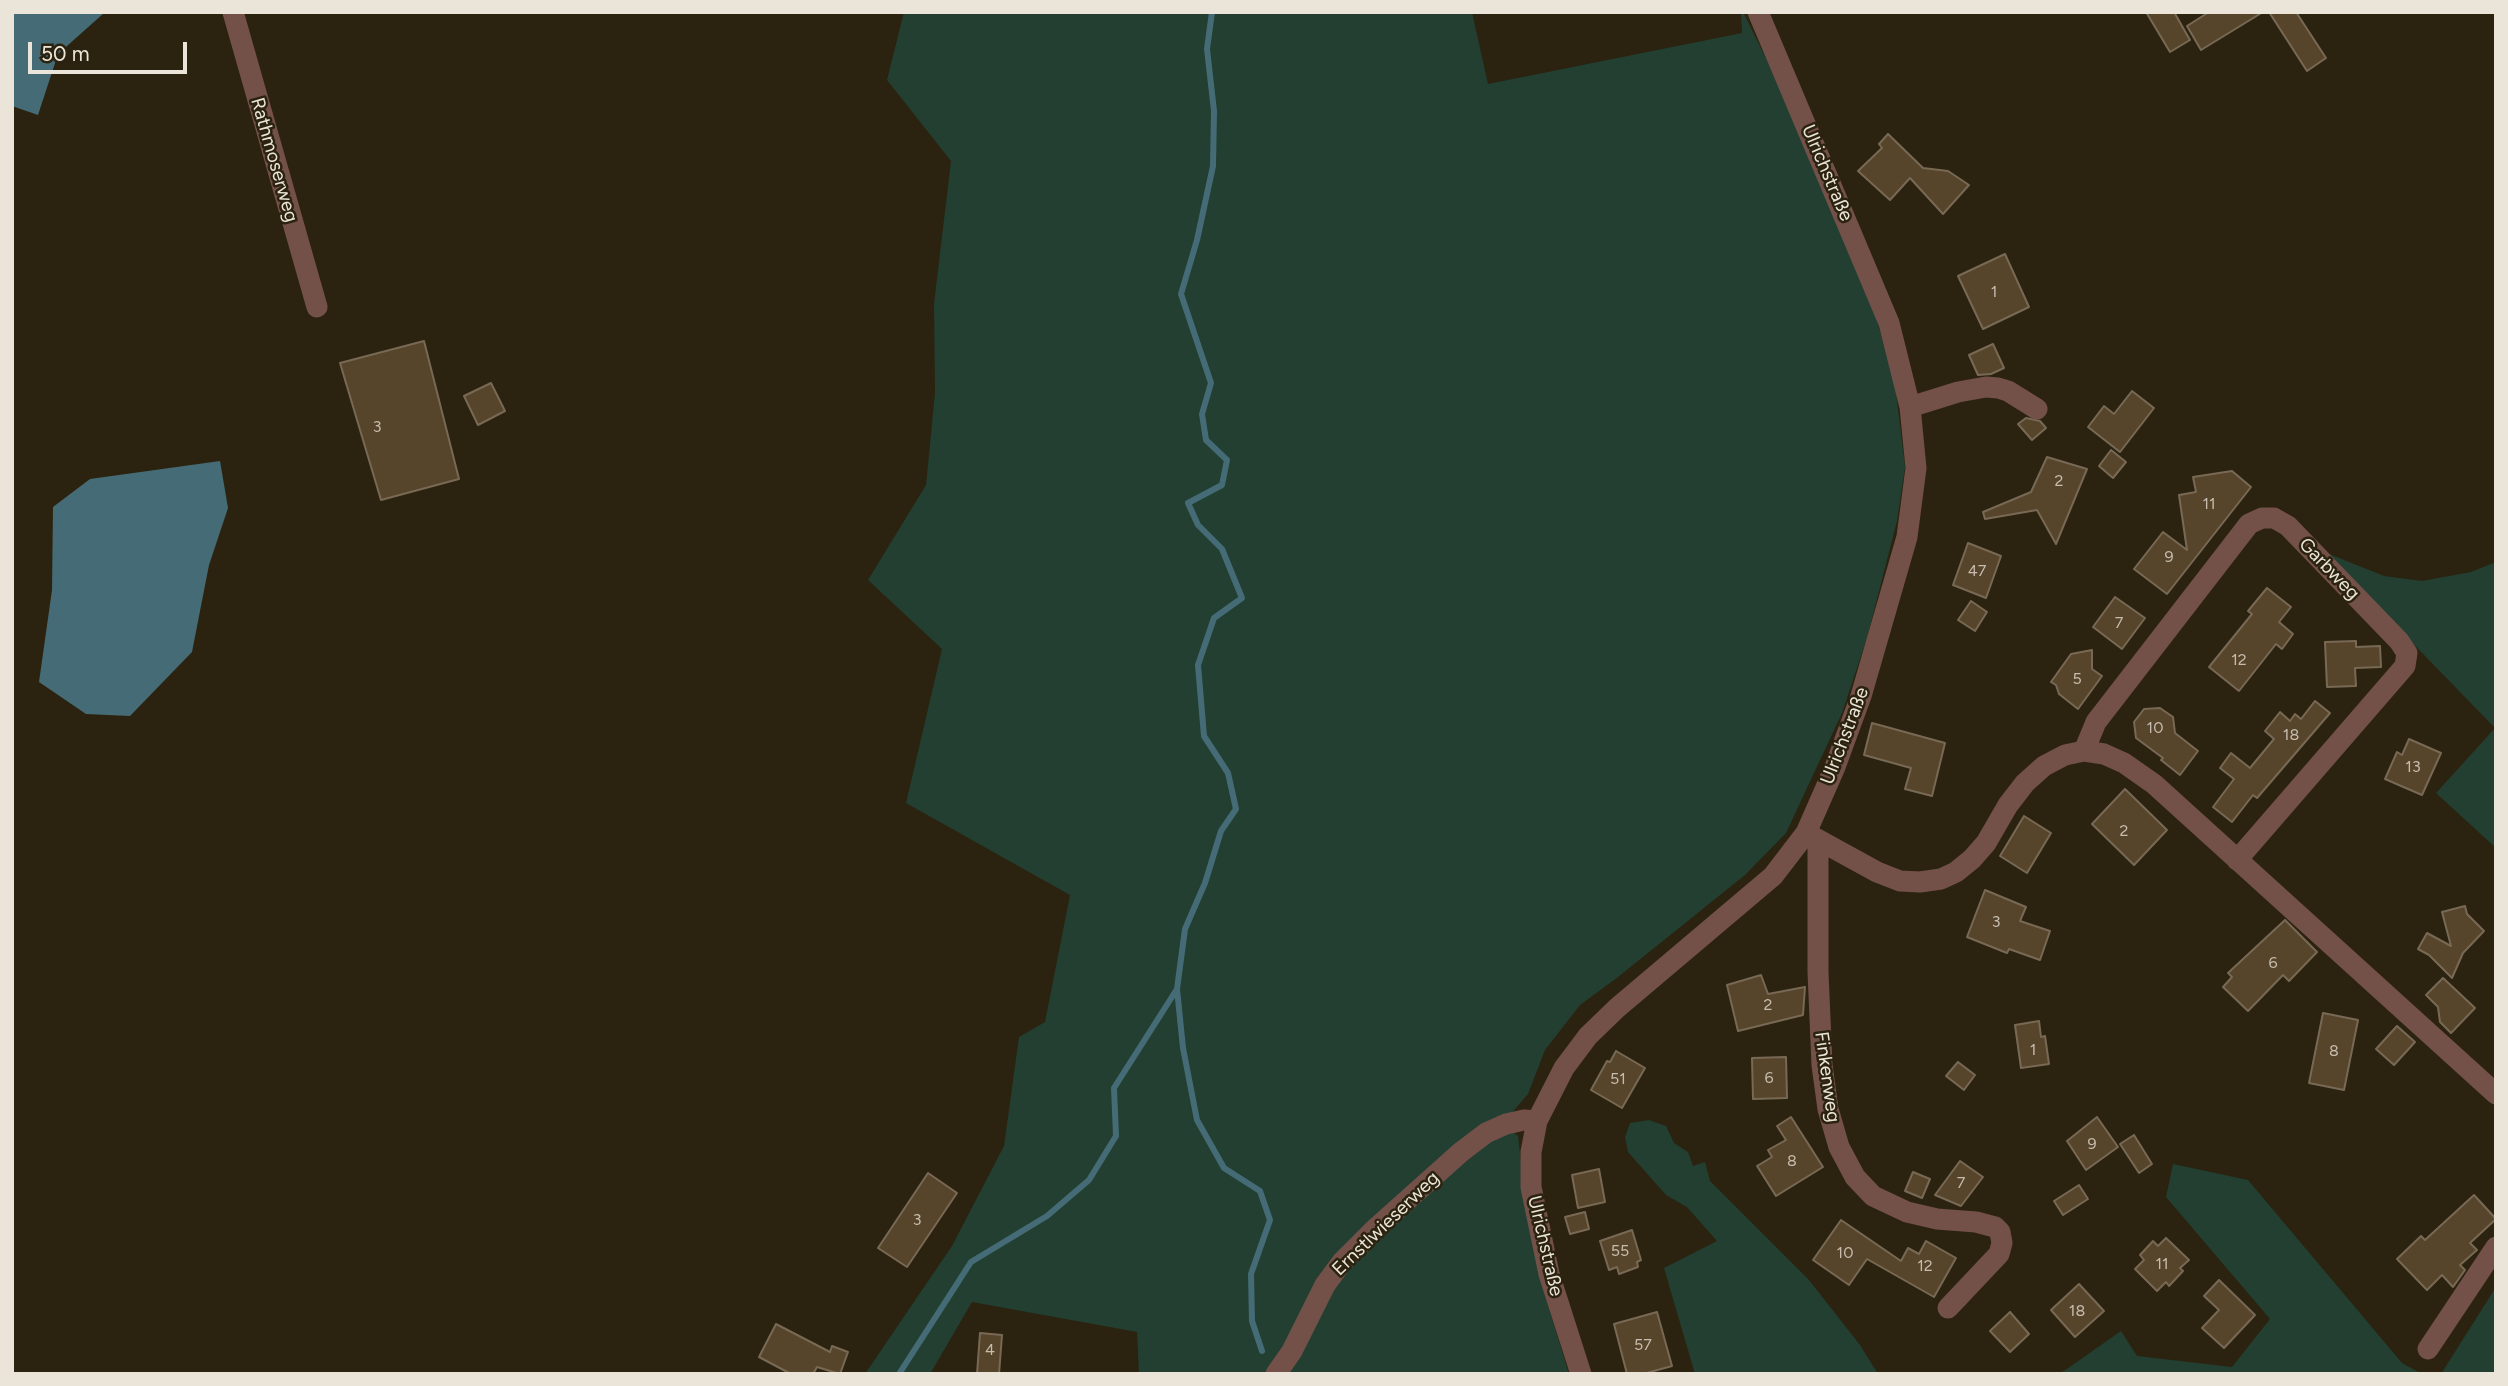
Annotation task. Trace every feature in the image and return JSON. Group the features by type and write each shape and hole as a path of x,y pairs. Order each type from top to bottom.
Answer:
{"street":[{"name":"Rathmoserweg","path":"233,12 317,307"},
{"name":"Ulrichstraße","path":"1581,1374 1549,1274 1535,1213 1531,1163 1537,1121 1564,1068 1588,1036 1617,1008 1773,876 1812,837 1861,696 1907,537 1916,468 1910,407 1889,323 1758,12"},
{"path":"1910,407 1958,392 1986,387 2008,391 2037,409"},
{"name":"Garbweg","path":"2084,751 2096,722 2249,524 2262,517 2274,518 2288,526 2399,641 2407,653 2405,666 2237,860"},
{"path":"1812,837 1877,872 1900,881 1920,883 1941,879 1956,872 1972,859 2025,783 2044,766 2065,755 2084,751 2104,754 2124,763 2154,784 2496,1094"},
{"name":"Finkenweg","path":"1812,837 1822,1065 1828,1109 1839,1147 1855,1177 1873,1196 1907,1212 1937,1219 1976,1222 2000,1231 2002,1243 1999,1254 1948,1308"},
{"name":"Ernstlwieserweg","path":"1276,1374 1292,1352 1325,1285 1342,1262 1376,1228 1486,1133 1506,1124 1524,1120 1537,1121"},
{"path":"2428,1349 2496,1247"}],"green space":[{"path":"904,12 1472,12 1488,84 1742,33 1743,12 1784,94 1872,303 1895,384 1905,467 1897,521 1867,638 1842,713 1786,833 1745,875 1580,1005 1545,1050 1528,1094 1510,1115 1513,1132 1518,1136 1527,1215 1543,1289 1569,1374 1139,1374 1137,1332 972,1302 930,1374 865,1374 952,1246 1004,1146 1019,1037 1045,1022 1070,895 906,803 942,649 868,580 926,485 935,393 934,304 951,161 887,80"},
{"path":"2324,552 2384,576 2422,581 2471,572 2496,562 2496,848 2436,793 2495,728"},
{"path":"1649,1120 1666,1126 1674,1143 1688,1152 1693,1166 1705,1162 1710,1181 1809,1280 1860,1345 1878,1374 1695,1374 1664,1268 1717,1241 1687,1207 1666,1195 1628,1152 1625,1137 1630,1123"},
{"path":"2173,1164 2248,1180 2402,1363 2422,1374 2055,1374 2064,1371 2121,1331 2137,1356 2232,1367 2270,1319 2166,1197"},
{"path":"2496,1287 2496,1374 2441,1374"}],"water":[{"path":"12,12 104,13 58,54 38,115 12,106"},
{"path":"220,461 228,508 209,565 192,652 130,716 86,714 39,682 52,590 53,507 90,479"}],"building":[{"path":"2146,12 2174,12 2190,40 2170,52"},
{"path":"2209,12 2263,12 2201,50 2187,26"},
{"path":"2269,12 2296,12 2326,58 2307,71"},
{"path":"1888,134 1923,168 1948,171 1969,185 1943,214 1910,178 1890,200 1858,171 1882,148 1879,144"},
{"path":"2005,254 2029,307 1983,329 1958,276"},
{"path":"424,341 459,479 381,500 340,363"},
{"path":"1993,344 2004,368 1991,374 1978,375 1969,355"},
{"path":"491,383 505,411 478,425 464,396"},
{"path":"2132,391 2154,408 2120,452 2088,427 2104,406 2114,414"},
{"path":"2026,418 2040,421 2046,428 2032,440 2018,424"},
{"path":"2111,450 2126,462 2113,478 2099,466"},
{"path":"2047,457 2087,469 2056,544 2037,510 1985,519 1983,512 2031,492"},
{"path":"2232,471 2251,487 2167,594 2134,569 2163,532 2187,550 2179,495 2196,492 2193,477"},
{"path":"1968,543 2001,556 1986,598 1953,585"},
{"path":"2267,588 2291,607 2279,622 2293,634 2282,649 2276,644 2239,691 2209,667 2252,614 2248,611"},
{"path":"2115,597 2145,618 2122,649 2093,627"},
{"path":"1971,601 1987,612 1975,631 1958,620"},
{"path":"2356,641 2356,647 2380,646 2381,667 2355,668 2356,686 2327,687 2325,642"},
{"path":"2092,650 2092,669 2102,676 2078,709 2059,694 2056,685 2051,682 2071,654"},
{"path":"2315,701 2330,713 2257,798 2253,795 2232,822 2213,807 2234,779 2220,768 2231,753 2250,768 2274,739 2265,731 2280,712 2290,721 2295,714 2301,719"},
{"path":"2160,708 2173,717 2175,733 2198,751 2180,775 2136,738 2134,722 2144,709"},
{"path":"1872,723 1945,743 1932,796 1905,789 1911,768 1864,755"},
{"path":"2409,739 2441,753 2422,795 2385,779 2397,752 2402,755"},
{"path":"2125,789 2167,830 2134,865 2092,824"},
{"path":"2024,816 2051,833 2027,873 2000,856"},
{"path":"1985,890 2026,907 2020,921 2050,931 2040,960 2009,949 2007,953 1967,937"},
{"path":"2465,906 2467,914 2484,931 2463,953 2452,978 2429,955 2418,949 2427,933 2451,946 2442,912"},
{"path":"2285,920 2317,952 2289,981 2283,975 2248,1011 2223,987 2232,977 2228,973"},
{"path":"1761,975 1768,994 1805,987 1803,1015 1738,1031 1727,985"},
{"path":"2443,978 2475,1008 2451,1033 2440,1022 2438,1007 2426,995"},
{"path":"2323,1013 2358,1020 2344,1090 2309,1083"},
{"path":"2039,1021 2041,1037 2045,1036 2049,1064 2021,1068 2015,1025"},
{"path":"2397,1026 2415,1042 2394,1065 2376,1049"},
{"path":"1616,1051 1645,1068 1622,1108 1591,1090 1607,1061 1610,1062"},
{"path":"1786,1057 1787,1098 1753,1099 1752,1058"},
{"path":"1958,1062 1975,1075 1964,1090 1946,1076"},
{"path":"1791,1117 1823,1167 1776,1196 1757,1166 1772,1157 1768,1150 1786,1140 1777,1126"},
{"path":"2097,1117 2118,1147 2086,1170 2067,1141"},
{"path":"2134,1135 2152,1164 2139,1173 2120,1144"},
{"path":"1960,1161 1983,1177 1961,1206 1935,1195"},
{"path":"1599,1169 1605,1202 1578,1208 1572,1175"},
{"path":"1913,1172 1930,1179 1922,1198 1905,1191"},
{"path":"928,1173 957,1193 907,1267 878,1248"},
{"path":"2079,1185 2088,1199 2063,1215 2054,1201"},
{"path":"2474,1195 2496,1219 2470,1243 2477,1250 2460,1265 2465,1270 2453,1287 2442,1275 2427,1290 2397,1259 2421,1236 2425,1240"},
{"path":"1585,1212 1589,1229 1570,1234 1565,1217"},
{"path":"1841,1220 1901,1261 1908,1248 1919,1254 1926,1241 1956,1258 1934,1297 1867,1259 1849,1285 1813,1260"},
{"path":"1632,1230 1641,1260 1637,1262 1638,1267 1619,1274 1617,1267 1609,1270 1600,1241"},
{"path":"2166,1238 2189,1260 2180,1268 2183,1271 2169,1286 2166,1282 2157,1291 2135,1269 2144,1260 2140,1255 2153,1241 2158,1246"},
{"path":"2219,1280 2255,1315 2224,1348 2202,1328 2219,1310 2204,1296"},
{"path":"2079,1284 2104,1311 2075,1337 2051,1310"},
{"path":"1657,1312 1672,1366 1643,1374 1627,1374 1614,1324"},
{"path":"2010,1312 2029,1334 2010,1352 1990,1331"},
{"path":"776,1324 830,1352 832,1346 848,1352 840,1374 817,1367 813,1374 791,1374 759,1357"},
{"path":"980,1333 1002,1335 999,1374 977,1374"}],"waterway":[{"path":"899,1374 971,1262 1047,1216 1089,1180 1116,1136 1114,1088 1177,989 1185,929 1205,883 1221,831 1236,809 1228,773 1204,736 1198,665 1214,618 1242,598 1222,549 1198,525 1188,503 1222,485 1227,460 1206,440 1202,414 1211,383 1181,294 1197,240 1213,166 1214,111 1207,49 1212,12"},
{"path":"1177,989 1183,1048 1197,1120 1224,1168 1260,1191 1270,1220 1251,1274 1252,1321 1262,1351"}]}
